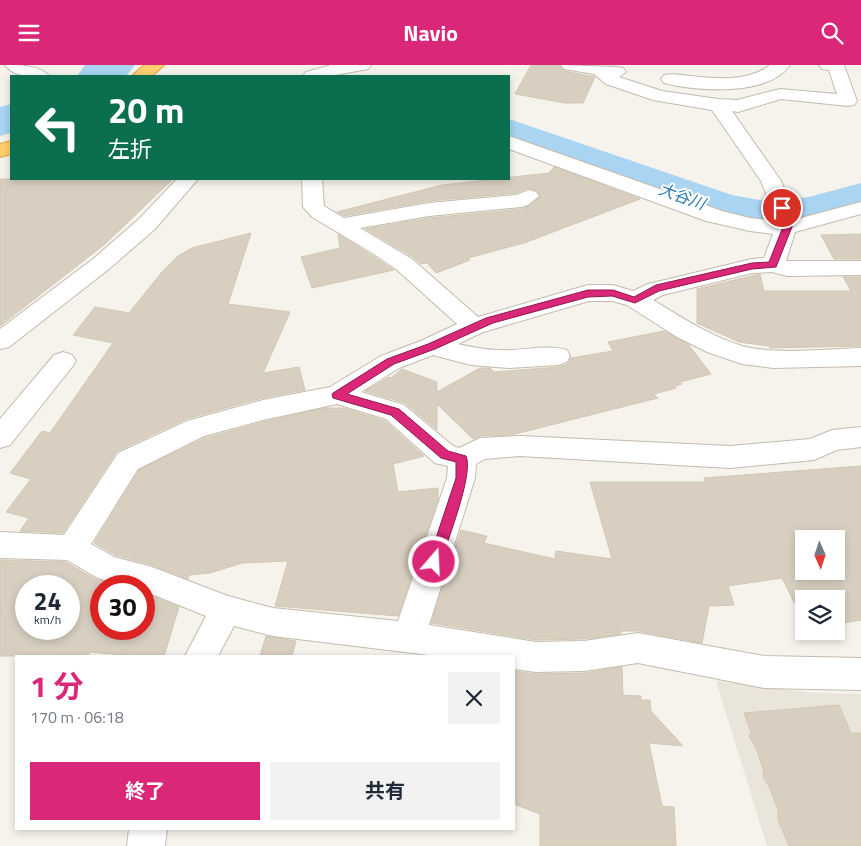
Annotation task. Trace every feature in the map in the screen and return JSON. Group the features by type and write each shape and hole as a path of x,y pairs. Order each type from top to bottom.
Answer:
{"highway":[{"path":"142,75 155,65"}],"street":[{"path":"315,75 336,69 362,65"},
{"path":"570,65 704,84 733,83 764,77 781,65"},
{"path":"599,69 612,80 659,95 718,105 738,107 780,94 848,101 836,66 828,65"},
{"path":"9,66 37,75"},
{"path":"718,105 771,181 786,219 773,265"},
{"path":"510,142 714,216 770,227 786,219 861,208"},
{"path":"0,341 101,264 147,224 187,180"},
{"path":"312,180 314,207 319,213 382,249 404,264 474,326"},
{"path":"339,226 386,215 453,205 521,201 529,196"},
{"path":"635,300 656,289 752,266 773,265 787,269 861,268"},
{"path":"72,548 128,461 196,428 262,410 337,395 390,362 432,346 474,326 588,293 613,293 635,300 686,331 716,346 742,355 773,359 861,357"},
{"path":"432,346 471,356 509,359 558,356"},
{"path":"0,438 63,361"},
{"path":"337,395 395,412 445,455 462,459 480,449 520,446 730,457 750,456 814,449 832,440 861,437"},
{"path":"408,637 462,478 462,459"},
{"path":"0,545 72,548 108,568 152,580 226,610 273,622 408,637 536,657 584,656 638,648 764,672 861,674"},
{"path":"202,655 226,610"},
{"path":"146,846 148,830"}],"shaded area":[{"path":"716,681 817,693 861,694 861,846 767,846"}],"building":[{"path":"531,65 559,65 564,71 595,77 583,103 565,103 515,94"},
{"path":"554,167 640,199 524,243 468,258 470,260 436,273 427,263 421,264 413,257 365,229 429,218 522,209 540,197 538,191 528,188 516,193 429,201 344,216 337,212 442,185 487,180 510,180 510,177 549,173"},
{"path":"0,179 172,180 105,244 0,326"},
{"path":"251,233 228,304 290,312 263,373 299,367 305,390 262,398 186,419 117,451 63,533 20,531 29,518 6,512 31,479 10,473 42,431 50,433 113,343 73,335 95,307 129,313 162,272 178,256 192,248"},
{"path":"338,234 394,270 312,288 301,257 340,248"},
{"path":"861,234 861,259 834,259 821,235"},
{"path":"760,274 764,291 851,291 843,277 861,277 861,346 770,348 769,346 739,342 697,323 697,289"},
{"path":"664,331 688,344 711,374 680,382 682,384 675,386 676,388 654,394 658,398 511,435 480,436 473,439 437,404 437,430 405,403 365,391 389,377 391,378 402,369 437,382 437,392 480,368 490,368 494,372 558,367 568,364 571,358 613,351 608,342"},
{"path":"325,408 344,408 385,421 424,456 393,464 398,492 438,488 438,499 398,616 275,606 288,561 242,563 210,573 189,575 188,579 152,565 115,555 94,543 139,470 205,438"},
{"path":"861,466 861,620 845,623 845,590 795,590 795,604 782,578 728,586 734,605 709,606 702,643 638,631 621,631 621,634 584,639 536,640 431,623 461,530 487,536 484,543 555,559 556,551 612,559 590,482 705,482 704,478"},
{"path":"0,560 66,562 90,576 90,640 155,640 155,597 179,607 164,655 123,655 90,652 88,655 0,656"},
{"path":"266,636 296,641 292,655 260,655"},
{"path":"622,667 623,695 641,696 641,700 650,700 651,711 683,746 649,743 662,806 674,807 676,846 540,846 540,814 515,804 515,671 536,674 584,673"},
{"path":"839,705 851,733 861,733 861,846 789,846 778,820 778,810 770,788 764,779 763,769 756,748 749,736 751,732 744,713"}],"waterway":[{"path":"99,75 114,65"},
{"path":"0,122 10,118"},
{"name":"大谷川","path":"510,133 721,209 766,217 813,212 861,198"}],"route":[{"path":"434,562 462,478 462,459 445,455 395,412 337,395 390,362 432,346 489,320 588,293 613,293 635,300 656,289 752,266 773,265 788,227 788,222 782,208"}]}
